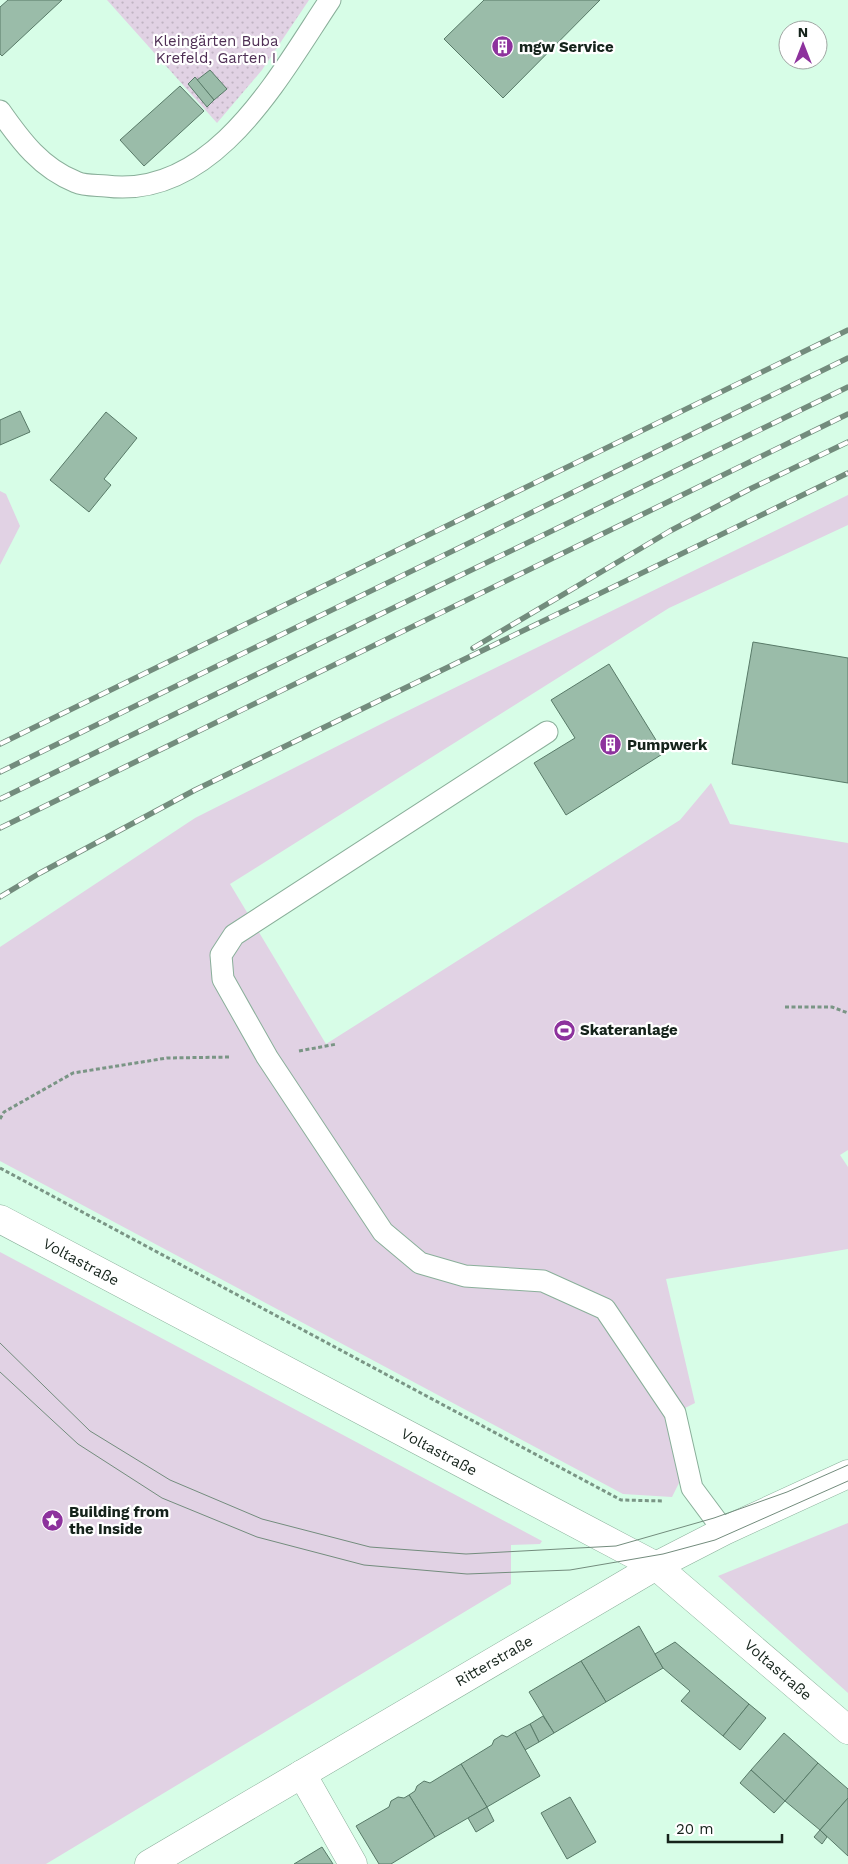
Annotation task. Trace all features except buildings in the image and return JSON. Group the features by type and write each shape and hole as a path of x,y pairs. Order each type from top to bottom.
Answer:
{"street":[{"name":"Voltastraße","path":"0,1219 656,1566 848,1730"},
{"name":"Ritterstraße","path":"149,1864 656,1566 724,1531 848,1474"},
{"path":"302,1774 353,1864"}],"lane":[{"path":"0,111 24,145 43,164 78,183 118,188 160,183 196,165 236,131 273,85 330,0"},
{"path":"547,732 234,936 222,954 224,979 267,1057 383,1232 420,1263 465,1276 543,1281 605,1309 675,1413 692,1488 724,1531"}],"path":[{"path":"785,1007 832,1007 848,1013"},
{"path":"0,1119 4,1112 73,1073 167,1058 267,1057 337,1044"},
{"path":"0,1168 621,1500 702,1500"}],"green space":[{"name":"Kleingärten Buba Krefeld, Garten I","path":"107,0 309,0 262,70 217,123"},
{"path":"0,491 6,494 20,526 0,565"},
{"path":"848,495 848,525 669,608 230,884 326,1044 680,820 711,783 730,824 848,843 848,1150 840,1155 848,1167 848,1249 666,1279 695,1403 675,1413 680,1481 672,1497 623,1494 0,1161 0,947 195,818 391,719"},
{"path":"0,1252 542,1541 540,1544 511,1545 511,1584 46,1864 0,1864"},
{"path":"848,1523 848,1693 718,1576"}],"tram line":[{"path":"0,1343 90,1431 170,1480 262,1519 370,1547 466,1554 616,1546 714,1518 787,1492 848,1465"},
{"path":"0,1372 78,1444 162,1498 257,1537 364,1565 467,1574 570,1570 663,1554 715,1540 848,1481"}],"railway":[{"path":"0,744 848,330"},
{"path":"0,772 848,358"},
{"path":"0,799 848,387"},
{"path":"0,828 848,414"},
{"path":"473,648 670,531 750,489 848,442"},
{"path":"0,897 40,873 195,790 848,473"}],"place":[{"name":"mgw Service","path":"503,47"},
{"name":"Pumpwerk","path":"611,745"},
{"name":"Skateranlage","path":"564,1030"},
{"name":"Building from the Inside","path":"53,1521"}]}
